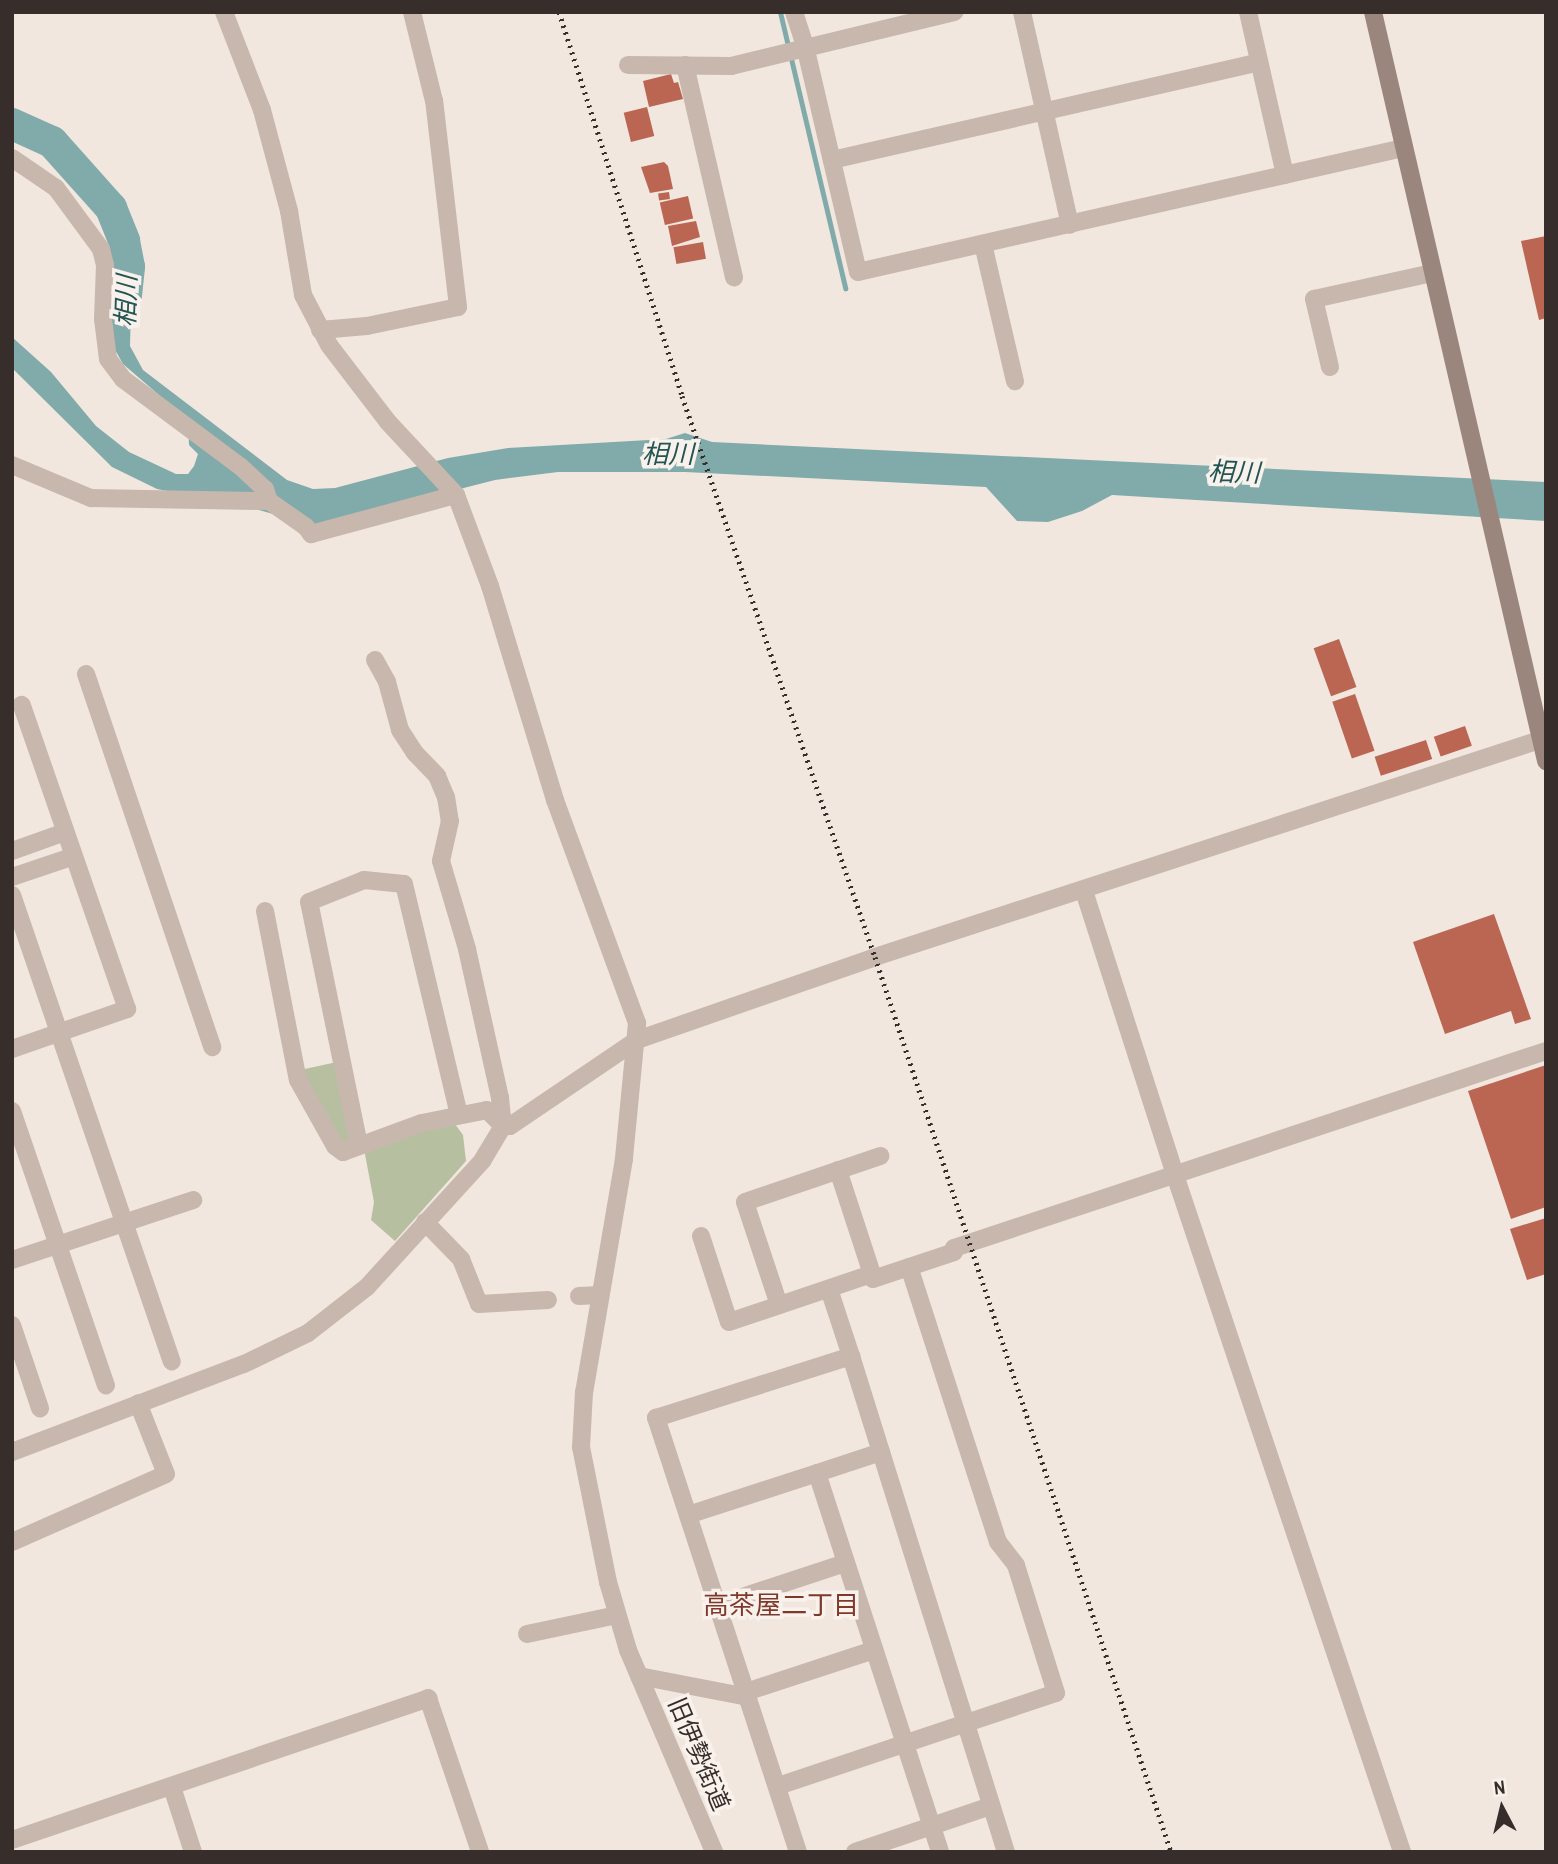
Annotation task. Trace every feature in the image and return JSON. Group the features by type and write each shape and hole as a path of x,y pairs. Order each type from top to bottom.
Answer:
{"street":[{"path":"12,465 91,498 269,501 306,527 311,534 456,495 388,422 320,330 303,295 289,211 257,92 224,12"},
{"path":"320,330 367,326 458,307 434,101 412,12"},
{"path":"794,12 795,50 832,160 858,272 1403,148"},
{"path":"628,65 731,66 955,12"},
{"path":"1023,12 1070,225"},
{"path":"1248,12 1285,175"},
{"path":"1373,12 1546,761"},
{"path":"832,160 1259,62"},
{"path":"685,65 734,277"},
{"path":"12,158 56,188 101,249 105,265 103,319 108,359 123,379 241,467 265,489 269,501"},
{"path":"983,244 1015,381"},
{"path":"1330,367 1314,299 1432,273"},
{"name":"旧伊勢街道","path":"456,495 490,586 560,813 637,1023 638,1040 624,1158 584,1392 581,1447 617,1615 639,1676 714,1852"},
{"path":"12,1452 244,1364 308,1333 367,1287 482,1161 503,1126 500,1098 467,949 441,862 450,821 446,797 437,776 415,753 400,730 387,682 375,660"},
{"path":"86,674 212,1047"},
{"path":"12,1049 127,1009 22,705"},
{"path":"265,911 301,1089 335,1146 343,1152 422,1123 459,1114 487,1110 503,1126 510,1126 638,1040 875,957 1543,739"},
{"path":"12,851 65,832"},
{"path":"12,877 74,856"},
{"path":"359,1145 309,902 363,880 404,884 459,1114"},
{"path":"1084,891 1175,1175 1402,1852"},
{"path":"12,895 172,1361"},
{"path":"838,1170 873,1279 954,1252 954,1248 1546,1051"},
{"path":"12,1111 106,1385"},
{"path":"779,1305 745,1202 880,1156"},
{"path":"12,1260 193,1200"},
{"path":"425,1222 461,1259 479,1304 548,1300"},
{"path":"701,1236 729,1322 872,1274"},
{"path":"778,1786 1056,1693 1016,1565 998,1542 909,1267"},
{"path":"829,1289 1006,1852"},
{"path":"579,1296 600,1295"},
{"path":"12,1325 40,1408"},
{"path":"798,1852 656,1418 850,1356"},
{"path":"12,1542 166,1474 138,1403"},
{"path":"688,1515 881,1452"},
{"path":"817,1473 940,1852"},
{"path":"718,1605 845,1563"},
{"path":"527,1634 617,1615"},
{"path":"639,1676 747,1694 874,1650"},
{"path":"12,1840 428,1698 480,1852"},
{"path":"172,1787 193,1852"},
{"path":"855,1852 992,1806"}],"green space":[{"path":"337,1062 353,1139 339,1145 300,1070"},
{"path":"452,1120 463,1135 466,1161 395,1241 371,1220 374,1202 364,1149"}],"water":[{"path":"100,186 132,266 130,346 143,370 287,480 313,489 335,488 448,458 508,448 666,439 685,433 712,442 1546,482 1546,521 1112,495 1082,511 1048,522 1017,521 986,487 685,472 558,472 495,480 315,526 259,510 157,489 112,467 12,368 12,337 51,372 96,426 129,452 176,474 188,474 194,466 198,454 189,445 188,420 123,364 114,348 111,309 117,252"}],"building":[{"path":"671,74 674,83 678,82 683,99 649,107 643,81"},
{"path":"647,107 654,136 631,142 624,113"},
{"path":"664,162 668,166 673,189 650,193 641,167"},
{"path":"669,192 670,199 659,200 658,194"},
{"path":"688,196 693,218 665,225 660,203"},
{"path":"696,221 700,237 672,246 668,226"},
{"path":"1546,236 1546,318 1539,320 1521,241"},
{"path":"703,242 706,259 676,264 673,247"},
{"path":"1339,639 1356,687 1331,696 1314,648"},
{"path":"1355,694 1375,751 1352,759 1332,702"},
{"path":"1465,726 1472,746 1441,757 1434,737"},
{"path":"1426,740 1432,759 1381,776 1375,757"},
{"path":"1494,914 1531,1019 1515,1024 1511,1011 1445,1034 1413,942"},
{"path":"1546,1065 1546,1207 1511,1219 1468,1091"},
{"path":"1546,1218 1546,1274 1527,1280 1510,1229"}],"waterway":[{"name":"相川","path":"780,12 845,288"},
{"name":"相川","path":"12,124 52,142 111,208 124,241 129,267 126,295"}],"railway":[{"path":"559,12 682,396 875,957 1171,1852"}],"district":[{"name":"高茶屋二丁目","path":"781,1605"}]}
